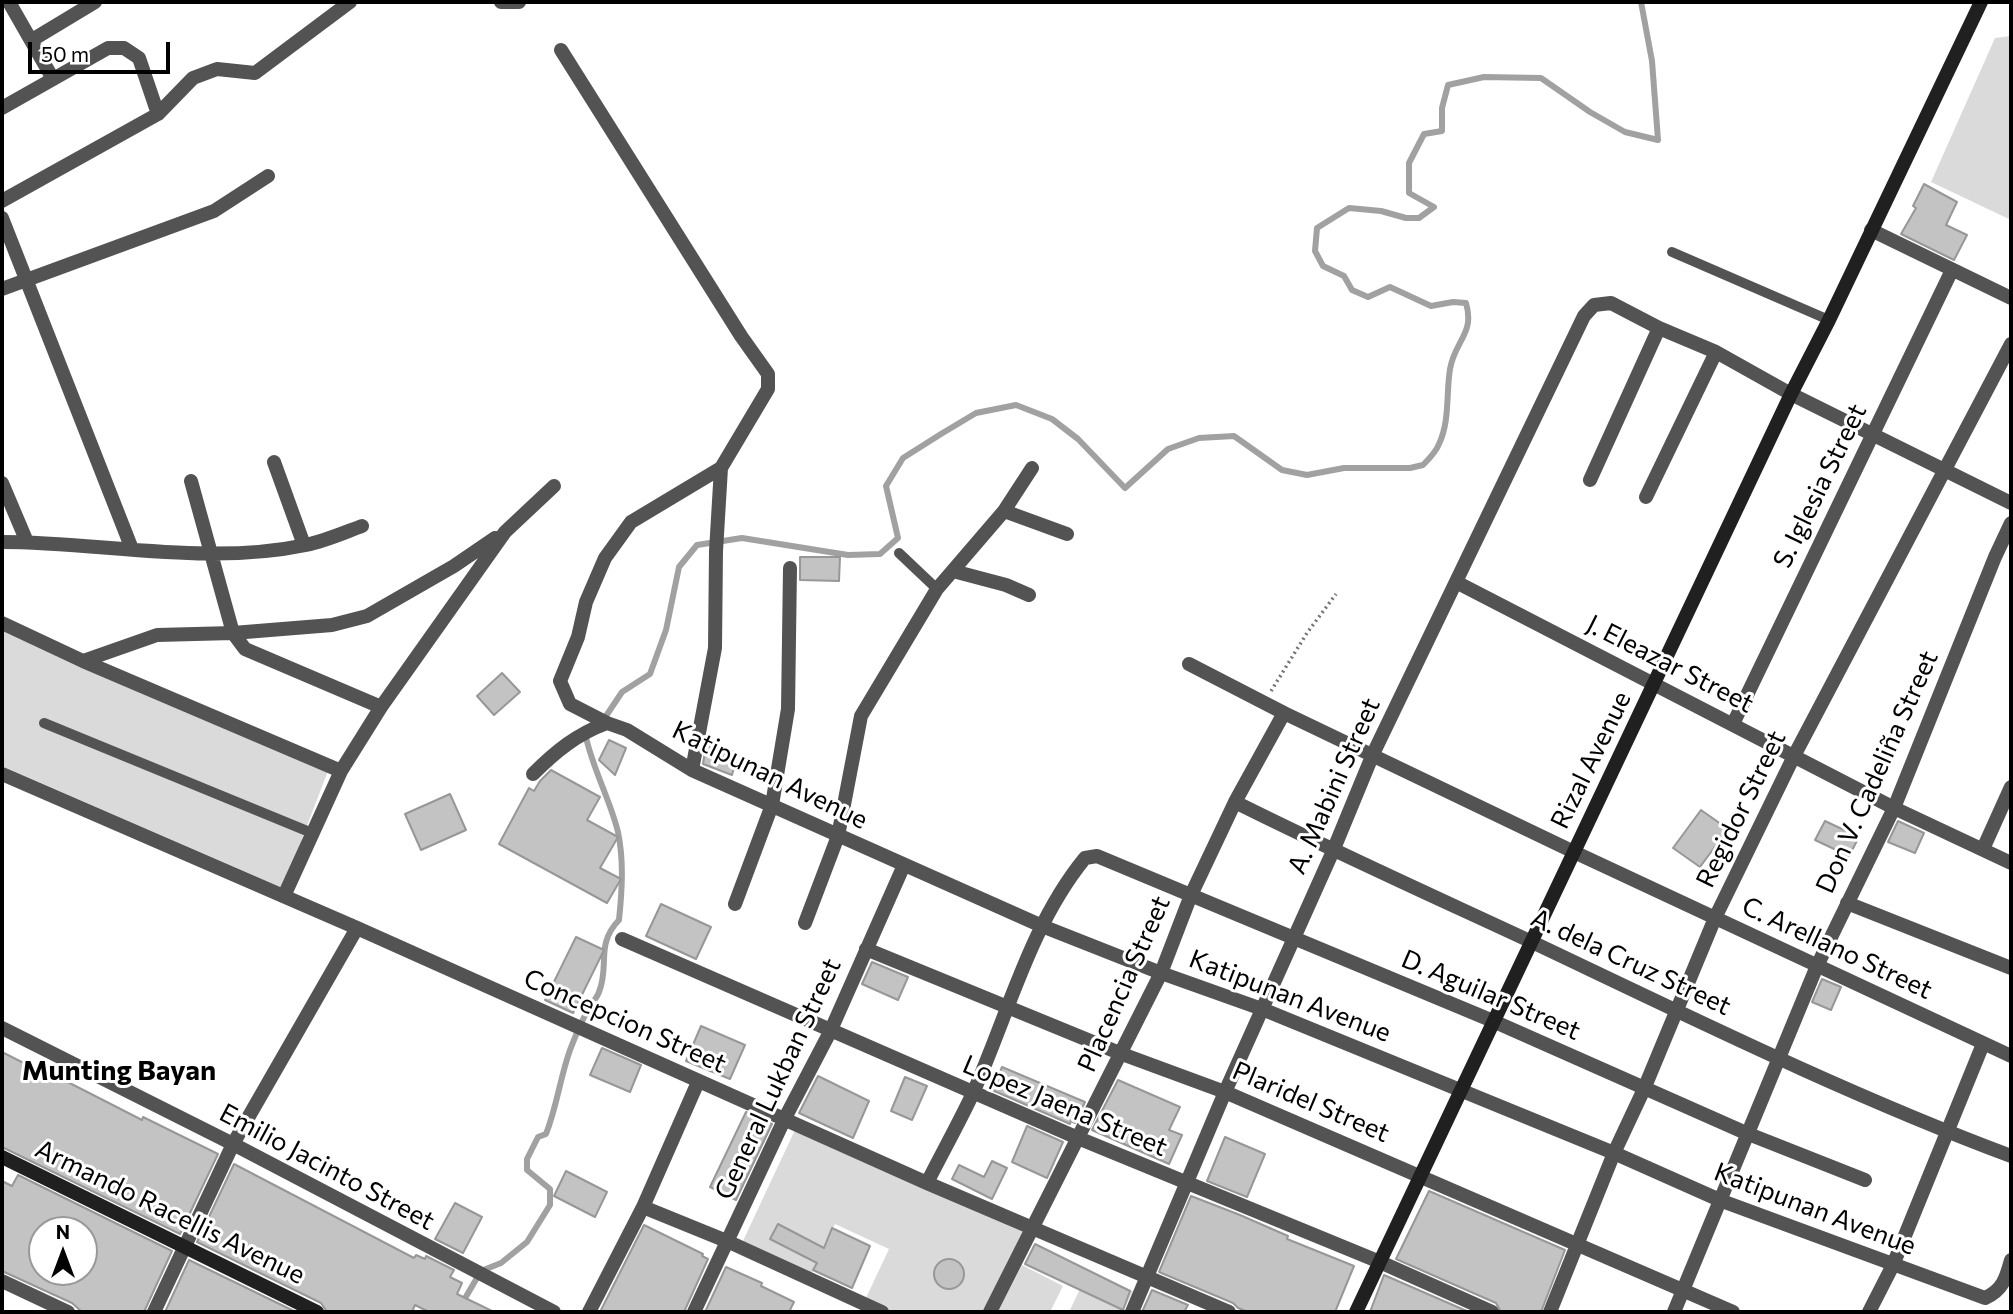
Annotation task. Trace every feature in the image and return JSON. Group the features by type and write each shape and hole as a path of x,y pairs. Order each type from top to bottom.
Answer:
{"main road":[{"name":"Rizal Avenue","path":"1356,1312 1791,394 1981,2"},
{"name":"Armando Racellis Avenue","path":"2,1157 317,1312"}],"street":[{"path":"9,2 52,79"},
{"path":"32,40 95,2"},
{"path":"2,201 158,114 193,78 217,69 255,73 350,2"},
{"path":"501,2 519,2"},
{"path":"2,108 108,48 124,48 139,58 158,114"},
{"path":"561,50 768,374 768,389 720,468 715,648 692,770"},
{"path":"2,289 214,211 268,176"},
{"path":"2,218 132,549"},
{"path":"1871,230 2011,298"},
{"name":"S. Iglesia Street","path":"1733,724 1952,270"},
{"name":"A. Mabini Street","path":"1132,1312 1149,1278 1225,1092 1292,937 1333,851 1373,754 1584,316 1594,305 1611,303 1659,328"},
{"path":"1590,480 1659,328 1716,352 1791,394 2011,503"},
{"name":"Regidor Street","path":"1550,1312 1614,1153 1644,1089 1715,918 1794,756 2011,344"},
{"path":"1646,497 1716,352"},
{"path":"274,462 304,545"},
{"name":"Katipunan Avenue","path":"720,468 631,522 605,558 586,602 578,637 560,681 570,704 627,730 692,770 1042,926 1161,974 1262,1009 1614,1153 1722,1201 1985,1298 1996,1293 2003,1285 2011,1260"},
{"path":"805,923 838,835 861,716 937,589 1004,511 1031,468"},
{"path":"191,481 233,633 244,649 381,707"},
{"path":"2,483 27,542"},
{"path":"83,661 157,635 233,633 332,625 367,616 505,532 554,486"},
{"path":"1004,511 1066,534"},
{"name":"Don V. Cadeliña Street","path":"1674,1312 1817,966 1894,808 1995,556 2011,523"},
{"path":"2,542 248,553 304,545 362,526"},
{"path":"284,896 341,771 381,707 505,532"},
{"path":"735,904 772,805 788,709 790,568"},
{"path":"953,571 1006,585 1029,595"},
{"name":"J. Eleazar Street","path":"1457,582 1894,808 2011,863"},
{"path":"2,623 83,661 341,771"},
{"name":"C. Arellano Street","path":"1189,664 1284,713 1574,852 2011,1056"},
{"name":"Placencia Street","path":"990,1312 1122,1054 1161,974 1191,895 1235,802 1284,713"},
{"path":"533,774 559,748 587,730 607,723"},
{"name":"Concepcion Street","path":"2,774 357,928 927,1184 1229,1312"},
{"path":"1983,849 2011,787"},
{"name":"A. dela Cruz Street","path":"1235,802 1333,851 1779,1058 1948,1132 2011,1156"},
{"name":"D. Aguilar Street","path":"1042,926 1076,869 1085,858 1097,856 1493,1021 1746,1133 1866,1180"},
{"name":"General Lukban Street","path":"694,1312 785,1118 830,1032 904,865"},
{"path":"1847,903 2011,968"},
{"path":"927,1184 972,1093 1042,926"},
{"path":"154,1312 233,1144 357,928"},
{"name":"Lopez Jaena Street","path":"622,939 972,1093 1187,1185 1380,1262 1492,1312"},
{"name":"Plaridel Street","path":"866,949 1122,1054 1225,1092 1733,1312"},
{"name":"Emilio Jacinto Street","path":"2,1028 233,1144 554,1312"},
{"path":"1869,1312 1894,1265 1983,1044"},
{"path":"589,1312 643,1207 698,1082"},
{"path":"643,1207 729,1242 882,1312"},
{"path":"2,1281 68,1312"}],"lane":[{"path":"1672,252 1829,320"},
{"path":"899,553 937,589"},
{"path":"44,723 312,833"}],"path":[{"path":"1264,702 1307,633 1336,594"}],"shaded area":[{"path":"2011,36 2011,220 1931,182 1995,38"},
{"path":"2,628 328,771 283,888 2,766"},
{"path":"795,1130 1024,1232 982,1312 891,1312 865,1300 889,1249 835,1224 811,1275 742,1243"},
{"path":"1022,1265 1063,1286 1050,1312 998,1312"},
{"path":"1089,1270 1133,1291 1123,1312 1069,1312"}],"building":[{"path":"1924,184 1957,202 1946,225 1967,235 1954,260 1901,234 1916,208 1913,206"},
{"path":"800,557 840,557 839,581 800,580"},
{"path":"502,673 520,692 494,715 477,696"},
{"path":"609,740 626,748 615,775 599,760"},
{"path":"706,745 738,753 732,775 703,764"},
{"path":"551,770 600,797 587,820 618,837 600,868 621,879 607,903 499,844 529,788 534,791"},
{"path":"450,794 466,830 421,850 405,814"},
{"path":"1701,810 1728,829 1700,867 1673,848"},
{"path":"1825,821 1859,837 1849,856 1815,840"},
{"path":"1898,821 1924,833 1915,853 1888,842"},
{"path":"661,904 711,927 696,959 646,936"},
{"path":"576,937 604,950 573,1013 545,1000"},
{"path":"872,962 908,977 898,1000 862,984"},
{"path":"1822,979 1841,987 1831,1010 1812,1002"},
{"path":"701,1026 745,1045 730,1079 686,1061"},
{"path":"602,1048 641,1065 630,1092 590,1075"},
{"path":"2,1052 218,1154 180,1234 2,1147"},
{"path":"1002,1067 1085,1102 1075,1123 1071,1121 1070,1124 992,1090"},
{"path":"818,1076 869,1101 853,1138 799,1113"},
{"path":"905,1077 927,1086 912,1120 891,1111"},
{"path":"1118,1080 1180,1107 1169,1130 1182,1135 1169,1164 1092,1130"},
{"path":"746,1112 772,1124 736,1200 710,1187"},
{"path":"1027,1126 1063,1142 1047,1178 1012,1162"},
{"path":"1225,1137 1265,1154 1247,1197 1207,1181"},
{"path":"992,1161 1007,1168 992,1199 952,1179 959,1165 984,1177"},
{"path":"234,1164 414,1258 416,1255 425,1259 426,1256 454,1270 450,1277 462,1283 457,1294 494,1312 429,1312 415,1305 412,1312 327,1312 321,1303 197,1242"},
{"path":"566,1171 607,1192 595,1217 554,1196"},
{"path":"18,1175 172,1251 144,1312 82,1312 72,1303 35,1286 98,1286 98,1216 28,1216 28,1283 2,1271 2,1181 12,1186"},
{"path":"1429,1191 1565,1250 1541,1312 1501,1312 1496,1303 1396,1259"},
{"path":"1191,1196 1354,1266 1335,1312 1248,1312 1159,1272"},
{"path":"455,1203 482,1217 463,1253 435,1239"},
{"path":"778,1224 824,1248 832,1228 870,1246 852,1288 813,1270 817,1263 770,1239"},
{"path":"644,1225 708,1259 684,1312 600,1312"},
{"path":"1035,1244 1130,1291 1123,1310 1025,1264"},
{"path":"949,1259 959,1264 964,1274 959,1284 949,1289 939,1284 934,1274 939,1264"},
{"path":"189,1260 296,1312 165,1312"},
{"path":"726,1267 762,1283 761,1286 794,1302 789,1312 705,1312"},
{"path":"1384,1275 1469,1312 1370,1312"},
{"path":"1152,1290 1188,1305 1184,1312 1142,1312"}],"waterway":[{"path":"606,716 622,692 650,674 666,630 679,567 697,545 742,538 848,555 880,554 898,538 886,486 903,458 976,413 1016,405 1052,419 1078,439 1125,488 1168,449 1199,438 1234,436 1282,470 1307,475 1344,468 1410,468 1423,465 1436,450 1442,435 1452,359 1468,322 1466,303 1453,302 1431,306 1390,287 1368,297 1352,290 1344,276 1323,266 1315,251 1317,228 1349,208 1419,218 1434,207 1409,193 1409,163 1424,134 1442,131 1442,108 1448,85 1484,77 1541,78 1590,112 1625,132 1658,140 1652,61 1641,2"},
{"path":"457,1312 481,1271 501,1263 527,1242 550,1205 550,1189 527,1170 527,1159 538,1137 546,1134 570,1050 583,1019 599,992 607,938 619,920 622,876 618,832 585,733"}],"district":[{"name":"Munting Bayan","path":"119,1071"}]}
